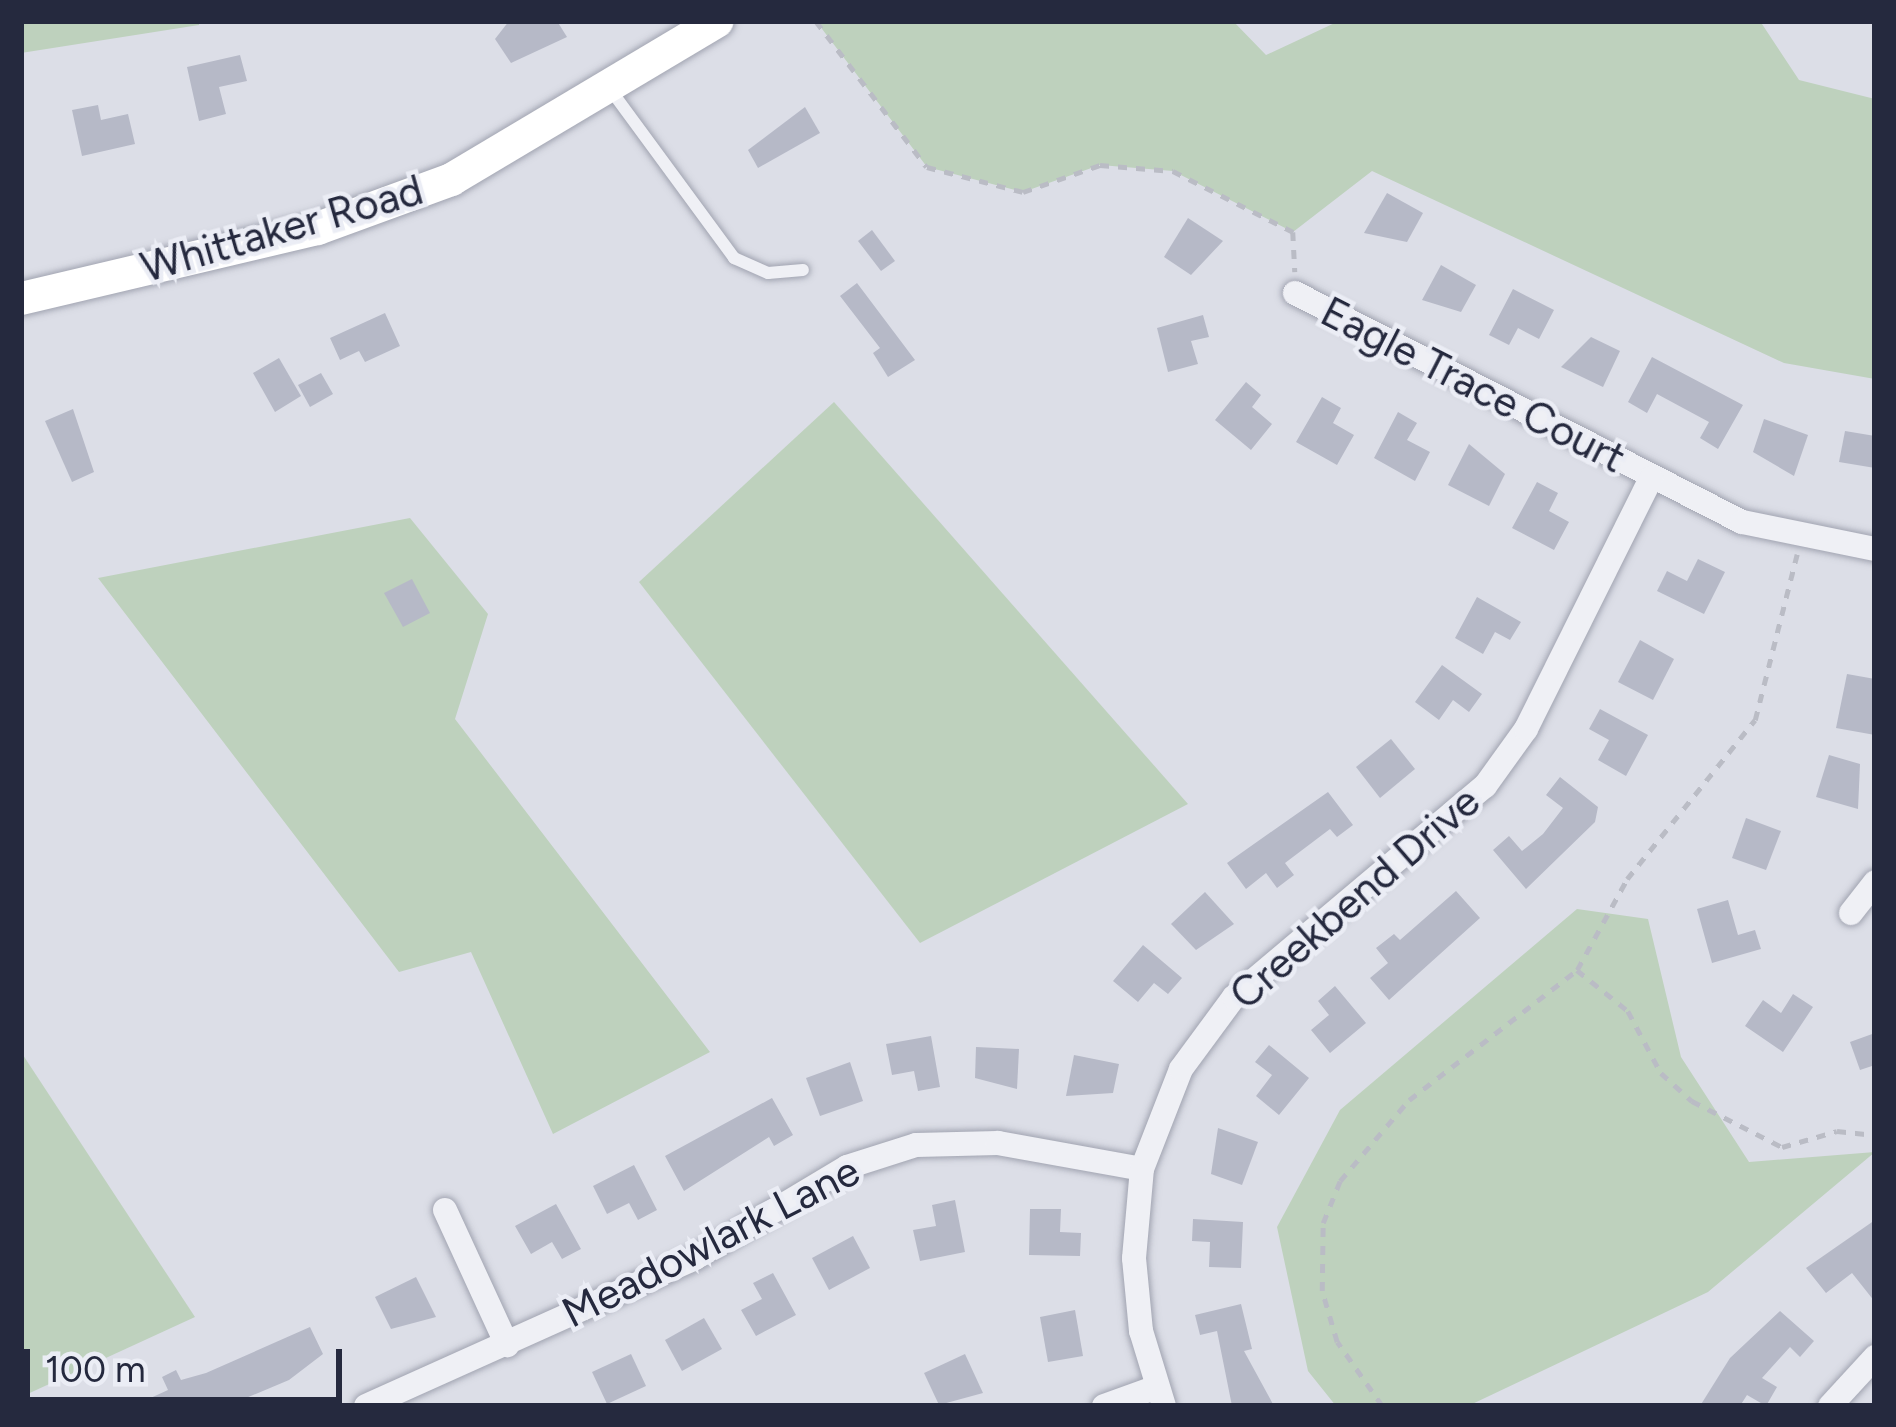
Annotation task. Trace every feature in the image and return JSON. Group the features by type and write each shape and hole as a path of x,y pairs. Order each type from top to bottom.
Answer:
{"main road":[{"name":"Whittaker Road","path":"21,298 382,206 451,179 716,21"}],"street":[{"name":"Eagle Trace Court","path":"1295,293 1742,522 1875,549"},
{"name":"Creekbend Drive","path":"1161,1397 1134,1258 1142,1169 1181,1069 1234,998 1484,786 1526,729 1651,478"},
{"path":"1852,913 1875,882"},
{"name":"Meadowlark Lane","path":"366,1406 695,1258 847,1168 916,1145 998,1143 1142,1169"},
{"path":"446,1210 508,1345"},
{"path":"1830,1406 1875,1357"},
{"path":"1104,1406 1161,1397"}],"lane":[{"path":"607,83 734,258 768,272 803,270"}],"path":[{"path":"816,21 927,166 1023,192 1100,165 1173,171 1293,232 1295,293"},
{"path":"1382,1406 1357,1379 1322,1291 1323,1223 1340,1181 1408,1100 1577,970 1627,879 1755,720 1801,537"},
{"path":"1577,970 1628,1012 1661,1072 1692,1101 1782,1147 1837,1131 1875,1136"}],"green space":[{"path":"21,21 199,21 199,25 21,53"},
{"path":"816,21 1233,21 1266,55 1339,21 1760,21 1799,80 1875,99 1875,379 1784,363 1372,171 1293,232 1173,171 1100,165 1023,192 927,167"},
{"path":"834,402 1188,804 920,943 639,582"},
{"path":"410,518 488,614 455,719 710,1052 553,1134 471,952 399,972 98,578"},
{"path":"1577,909 1648,919 1681,1057 1749,1162 1875,1152 1708,1292 1468,1406 1336,1406 1308,1371 1277,1227 1340,1110"},
{"path":"21,1052 195,1317 21,1397"}],"building":[{"path":"509,21 557,21 567,37 511,63 495,39"},
{"path":"240,55 247,81 219,87 226,114 199,121 187,67"},
{"path":"98,105 101,120 128,114 135,144 82,156 72,110"},
{"path":"805,107 820,133 758,168 748,150"},
{"path":"1387,193 1423,213 1407,242 1364,233"},
{"path":"1188,218 1223,241 1191,275 1164,257"},
{"path":"872,230 895,261 881,271 858,241"},
{"path":"1441,265 1476,285 1461,312 1422,300"},
{"path":"857,283 915,360 888,377 873,353 880,348 840,296"},
{"path":"1513,289 1554,310 1539,339 1518,328 1509,345 1489,335"},
{"path":"385,313 400,346 365,362 359,351 340,360 330,338"},
{"path":"1203,315 1209,337 1191,341 1198,364 1168,372 1157,328"},
{"path":"1591,337 1620,351 1603,387 1561,367"},
{"path":"1652,357 1743,405 1718,449 1700,438 1709,422 1657,394 1647,413 1628,402"},
{"path":"279,358 301,396 275,412 253,373"},
{"path":"321,373 333,394 310,407 298,385"},
{"path":"1246,382 1261,395 1252,407 1272,424 1251,450 1215,420"},
{"path":"1322,397 1341,408 1333,423 1354,435 1337,465 1296,442"},
{"path":"73,409 94,472 72,482 45,421"},
{"path":"1398,412 1417,423 1407,440 1430,452 1415,481 1374,458"},
{"path":"1764,419 1808,435 1794,476 1753,452"},
{"path":"1845,431 1875,436 1875,468 1839,462"},
{"path":"1469,444 1505,474 1489,506 1448,485"},
{"path":"1537,482 1558,493 1549,511 1569,522 1554,550 1512,528"},
{"path":"1698,559 1725,572 1704,614 1657,591 1667,571 1687,581"},
{"path":"412,579 430,613 403,627 384,593"},
{"path":"1477,597 1521,622 1510,640 1495,632 1483,654 1455,638"},
{"path":"1640,640 1674,659 1653,700 1618,682"},
{"path":"1442,665 1482,694 1469,712 1453,700 1439,720 1415,702"},
{"path":"1847,674 1875,679 1875,735 1836,728"},
{"path":"1600,709 1648,735 1626,776 1598,760 1609,740 1589,729"},
{"path":"1391,739 1415,769 1380,798 1356,767"},
{"path":"1829,755 1860,764 1858,809 1816,797"},
{"path":"1560,777 1598,807 1595,822 1526,889 1493,850 1509,836 1522,851 1543,834 1563,808 1546,795"},
{"path":"1328,792 1353,825 1337,837 1330,829 1285,863 1294,875 1277,888 1266,873 1246,889 1227,863"},
{"path":"1746,818 1781,831 1766,870 1732,858"},
{"path":"1456,891 1480,918 1389,1000 1370,978 1388,963 1376,948 1394,934 1400,940"},
{"path":"1205,892 1234,924 1196,950 1171,924"},
{"path":"1728,900 1738,935 1755,930 1761,949 1712,963 1697,909"},
{"path":"1143,945 1182,978 1168,994 1154,983 1138,1002 1113,981"},
{"path":"1335,986 1366,1023 1330,1053 1311,1030 1329,1015 1318,1001"},
{"path":"1793,994 1813,1007 1783,1052 1745,1026 1763,1000 1781,1013"},
{"path":"1875,1033 1875,1065 1860,1070 1850,1042"},
{"path":"931,1036 940,1087 918,1091 914,1071 892,1075 886,1044"},
{"path":"1269,1045 1309,1078 1279,1115 1256,1096 1272,1075 1255,1062"},
{"path":"976,1047 1019,1049 1017,1089 975,1078"},
{"path":"1074,1055 1119,1064 1113,1093 1066,1096"},
{"path":"850,1062 863,1101 820,1116 806,1078"},
{"path":"772,1098 793,1135 774,1146 769,1137 684,1191 665,1156"},
{"path":"1218,1128 1258,1142 1242,1185 1211,1174"},
{"path":"634,1165 657,1210 638,1220 629,1203 607,1214 593,1186"},
{"path":"955,1200 965,1252 920,1261 913,1230 936,1226 932,1205"},
{"path":"556,1204 581,1249 562,1259 552,1242 531,1254 515,1226"},
{"path":"1030,1209 1061,1209 1060,1232 1081,1233 1080,1256 1029,1255"},
{"path":"1193,1219 1243,1222 1241,1268 1209,1267 1210,1242 1192,1241"},
{"path":"1875,1220 1875,1302 1852,1273 1826,1293 1806,1268"},
{"path":"853,1236 870,1268 829,1290 812,1258"},
{"path":"773,1273 796,1315 756,1336 741,1310 762,1299 753,1283"},
{"path":"416,1277 436,1317 391,1329 375,1297"},
{"path":"1241,1304 1252,1349 1244,1351 1274,1406 1232,1406 1217,1331 1200,1335 1195,1315"},
{"path":"1075,1310 1083,1356 1048,1362 1040,1317"},
{"path":"1780,1311 1814,1341 1800,1357 1790,1347 1762,1378 1777,1387 1766,1406 1747,1395 1740,1406 1700,1406 1730,1358"},
{"path":"704,1318 722,1349 682,1371 665,1340"},
{"path":"310,1327 323,1354 289,1380 227,1406 133,1406 168,1390 162,1377 176,1370 181,1380 206,1373"},
{"path":"631,1354 646,1386 607,1404 592,1372"},
{"path":"965,1354 983,1393 939,1405 924,1373"}]}
